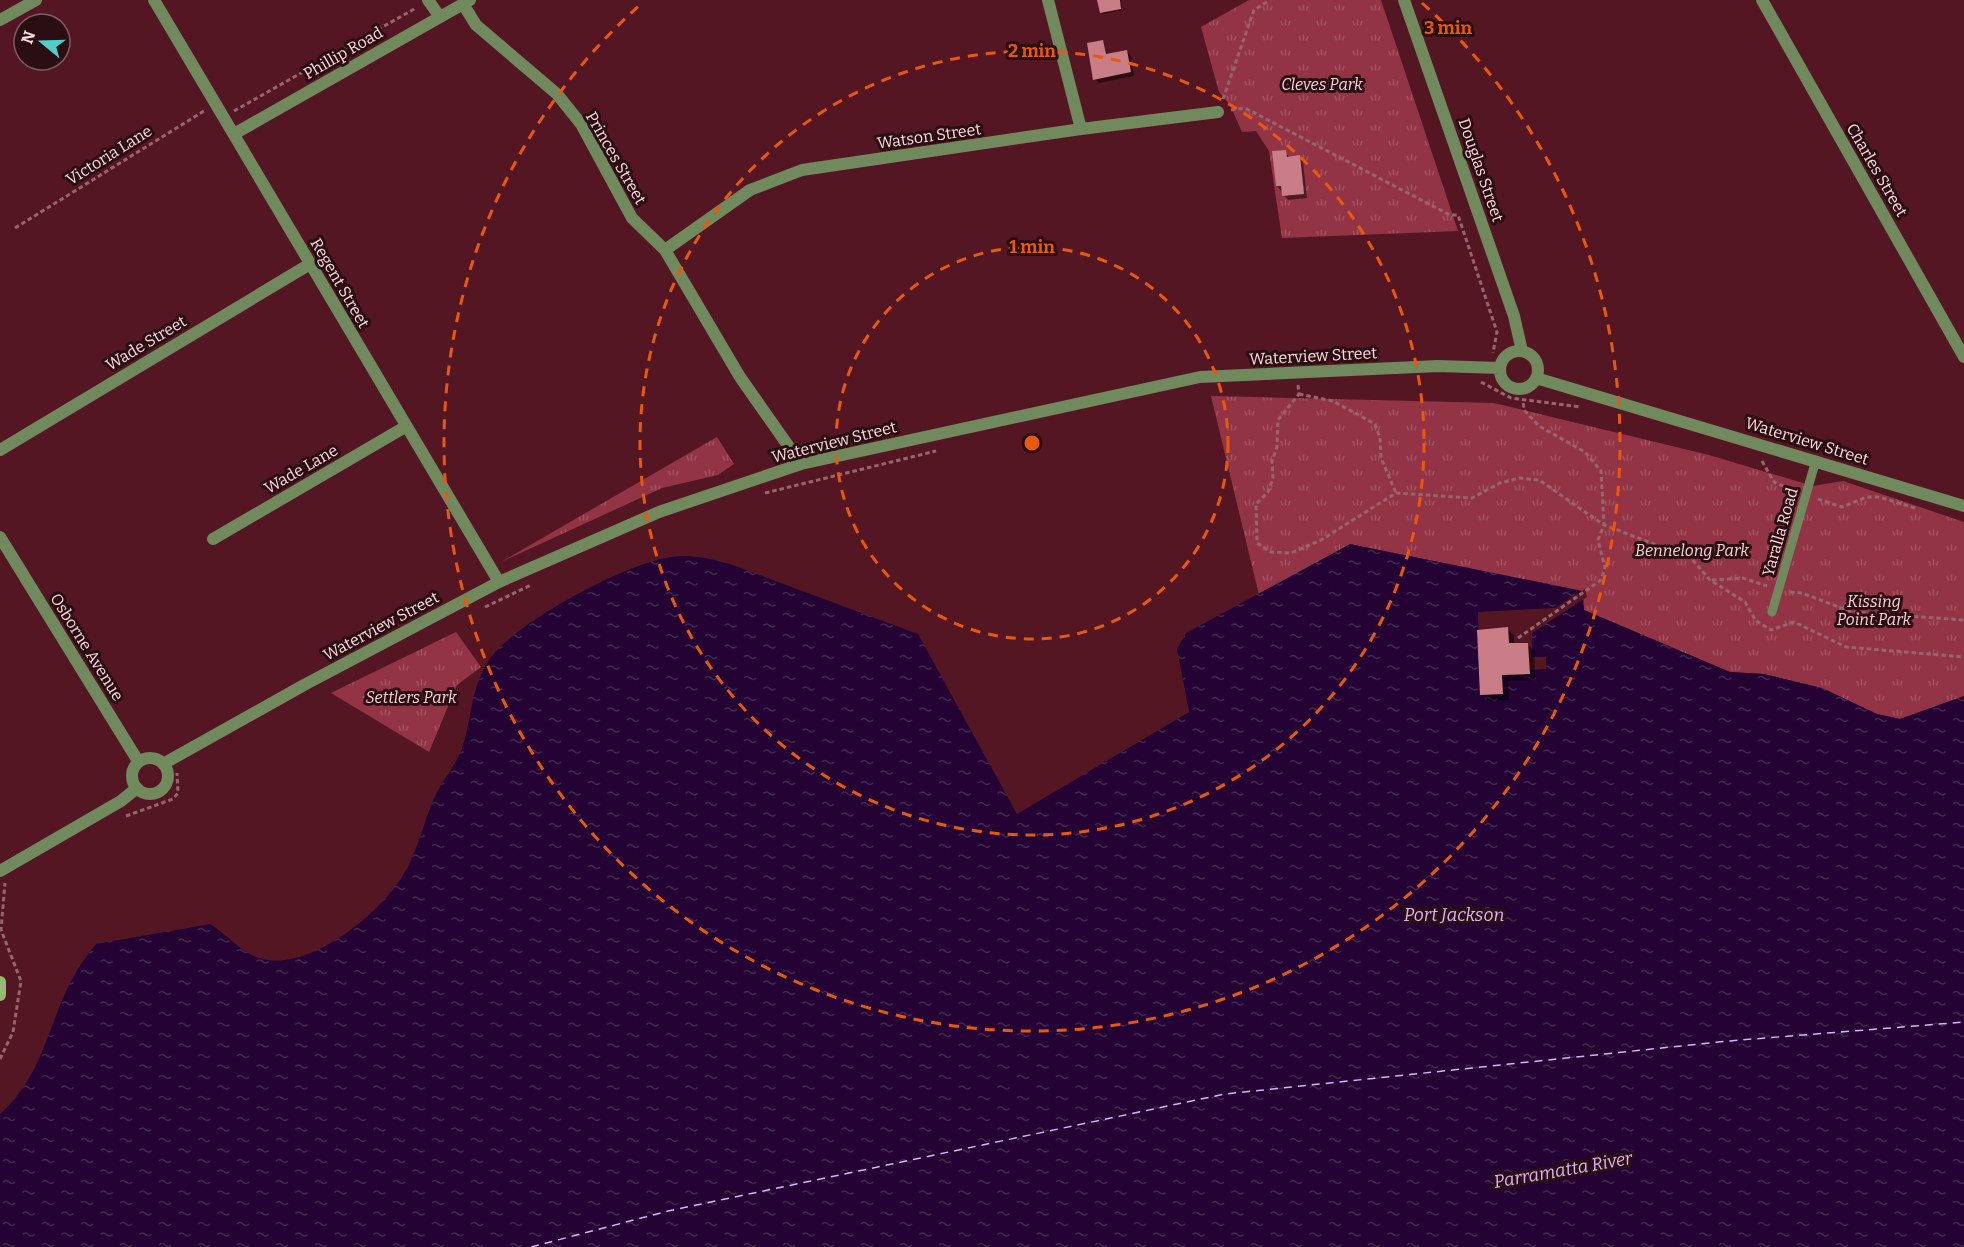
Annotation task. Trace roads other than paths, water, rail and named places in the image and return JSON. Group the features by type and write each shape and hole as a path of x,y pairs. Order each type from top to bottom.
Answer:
{"main road":[{"path":"0,982 0,995"}],"street":[{"path":"0,20 36,0"},
{"name":"Regent Street","path":"154,0 405,427 499,582"},
{"path":"1048,0 1082,129"},
{"name":"Douglas Street","path":"1404,0 1514,316 1522,351"},
{"name":"Charles Street","path":"1762,0 1964,357"},
{"name":"Phillip Road","path":"234,134 466,2"},
{"name":"Princes Street","path":"466,2 476,25 557,94 580,124 632,218 665,250 740,377 801,464"},
{"path":"423,3 440,17"},
{"name":"Watson Street","path":"665,250 750,190 802,170 1082,129 1218,112"},
{"name":"Wade Street","path":"0,450 310,264"},
{"path":"1522,351 1535,361 1536,378 1523,388 1511,388 1502,380 1495,368 1505,357 1522,351"},
{"name":"Waterview Street","path":"163,764 304,685 499,582 659,512 801,464 1200,378 1438,366 1495,368"},
{"name":"Waterview Street","path":"1536,378 1964,506"},
{"name":"Wade Lane","path":"213,538 405,427"},
{"name":"Osborne Avenue","path":"0,537 4,552 138,761"},
{"path":"153,759 163,764 169,774 165,789 148,793 137,788 130,773 138,761 153,759"},
{"path":"4,874 121,801 137,788"}],"lane":[{"name":"Yaralla Road","path":"1772,612 1816,460"}],"water":[{"name":"Port Jackson","path":"1350,544 1583,591 1584,610 1730,672 1764,674 1822,688 1877,714 1900,719 1964,696 1964,1247 0,1247 0,1114 14,1099 34,1069 70,983 96,944 210,924 255,956 262,959 282,960 302,956 324,947 344,934 381,903 406,870 436,794 461,751 478,682 489,660 502,645 522,629 573,596 652,561 679,556 694,557 730,564 918,634 1017,814 1189,712 1177,649 1186,633"}],"park label":[{"name":"Cleves Park","path":"1322,84"},
{"name":"Bennelong Park","path":"1692,550"},
{"name":"Kissing Point Park","path":"1874,610"},
{"name":"Settlers Park","path":"411,697"}],"water label":[{"name":"Parramatta River","path":"1563,1170"}]}
